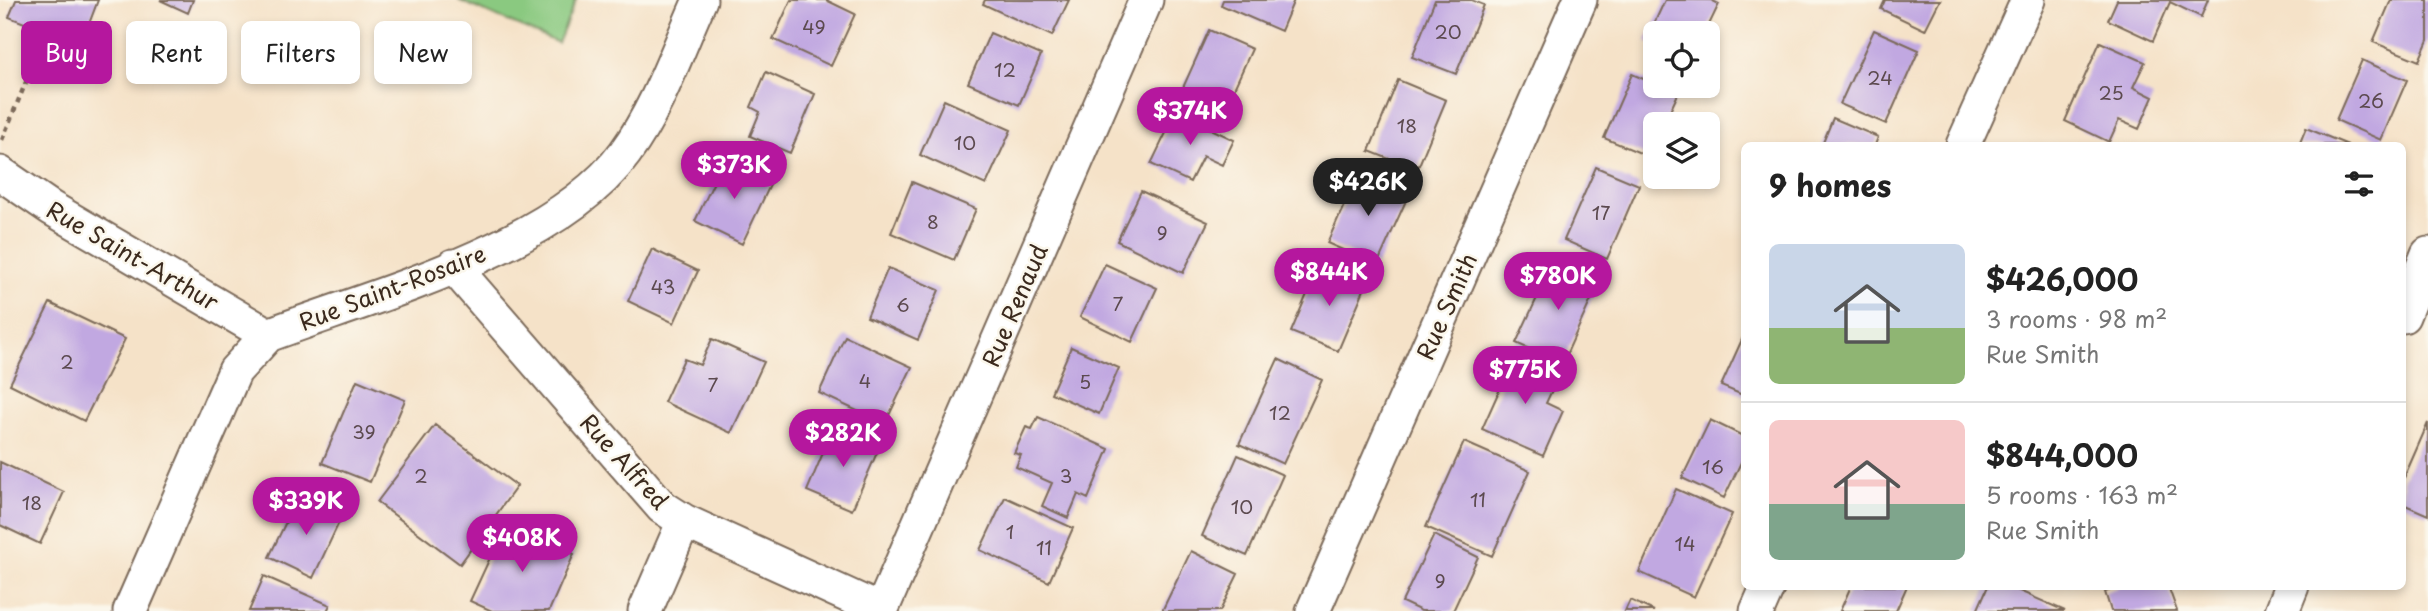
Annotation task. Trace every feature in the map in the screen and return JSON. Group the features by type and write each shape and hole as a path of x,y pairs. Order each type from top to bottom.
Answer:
{"street":[{"name":"Rue Saint-Rosaire","path":"130,611 235,371 268,335 453,266 526,235 561,213 624,155 647,118 700,0"},
{"name":"Rue Renaud","path":"882,611 1146,0"},
{"name":"Rue Smith","path":"1313,611 1580,0"},
{"path":"1964,142 2028,0"},
{"name":"Rue Saint-Arthur","path":"0,173 51,208 268,335"},
{"path":"2406,309 2428,254"},
{"name":"Rue Alfred","path":"453,266 662,507 684,521 882,611"},
{"path":"645,611 684,521"},
{"path":"1757,611 1766,590"},
{"path":"2282,611 2290,590"}],"path":[{"path":"0,146 25,84"}],"green space":[{"path":"458,0 576,0 558,43"}],"building":[{"path":"16,0 98,0 90,21 21,22 9,17"},
{"path":"160,0 193,0 188,13"},
{"path":"791,0 826,0 855,14 831,66 773,39"},
{"path":"985,0 1069,0 1052,36 983,4"},
{"path":"1223,0 1294,0 1281,31 1221,5"},
{"path":"1435,0 1471,0 1484,5 1456,74 1412,57"},
{"path":"1665,0 1711,0 1719,4 1711,21 1655,21"},
{"path":"1885,0 1940,0 1925,30 1881,9"},
{"path":"2117,0 2208,0 2201,17 2170,2 2153,41 2108,20"},
{"path":"2391,0 2428,0 2428,40 2419,61 2373,42"},
{"path":"1209,30 1252,49 1224,111 1181,92"},
{"path":"1874,30 1919,50 1886,124 1840,104"},
{"path":"990,33 1041,55 1019,105 968,83"},
{"path":"2100,42 2145,62 2133,87 2153,97 2139,129 2119,120 2109,142 2065,121"},
{"path":"2362,60 2407,80 2381,140 2336,120"},
{"path":"766,72 815,94 790,153 750,136 760,112 751,107"},
{"path":"1632,74 1643,79 1643,98 1676,98 1670,112 1643,112 1643,154 1604,138"},
{"path":"1398,80 1446,100 1417,170 1369,151"},
{"path":"944,100 1011,130 986,185 920,155"},
{"path":"1176,112 1234,140 1222,165 1203,156 1190,182 1151,164"},
{"path":"1833,118 1878,137 1876,142 1823,142"},
{"path":"2306,128 2341,142 2300,142"},
{"path":"725,159 772,181 742,244 695,221"},
{"path":"1596,167 1639,185 1607,259 1564,240"},
{"path":"1359,172 1409,194 1377,265 1327,243"},
{"path":"912,182 976,209 954,260 891,233"},
{"path":"1141,191 1208,222 1183,273 1117,241"},
{"path":"652,249 698,271 674,323 628,301"},
{"path":"1555,259 1600,280 1562,364 1516,343"},
{"path":"1105,264 1157,288 1132,342 1080,317"},
{"path":"1319,266 1366,285 1338,351 1291,332"},
{"path":"888,268 939,290 918,340 867,317"},
{"path":"50,303 125,339 84,421 10,384"},
{"path":"845,336 912,367 885,424 819,393"},
{"path":"712,339 764,362 731,433 664,402 684,359 700,365"},
{"path":"1741,342 1741,394 1721,386"},
{"path":"1071,347 1119,368 1099,414 1051,393"},
{"path":"1516,353 1560,373 1546,403 1563,411 1543,456 1482,429"},
{"path":"1278,359 1322,380 1283,464 1239,444"},
{"path":"357,380 405,400 370,482 322,463"},
{"path":"1038,417 1109,449 1088,499 1078,494 1068,518 1042,506 1052,483 1016,467 1021,455 1014,453 1026,427 1032,429"},
{"path":"1710,420 1741,435 1741,462 1724,498 1682,478"},
{"path":"2428,423 2428,515 2406,505 2406,473"},
{"path":"435,425 517,486 460,564 377,502"},
{"path":"833,429 879,448 852,510 807,491"},
{"path":"1464,442 1530,471 1492,556 1426,527"},
{"path":"1238,455 1283,475 1247,556 1202,536"},
{"path":"0,462 64,492 40,544 0,525"},
{"path":"1676,489 1732,514 1694,597 1639,572"},
{"path":"299,495 342,516 313,578 269,557"},
{"path":"1005,497 1073,528 1049,582 980,550"},
{"path":"506,523 574,554 549,611 492,611 470,601"},
{"path":"1434,535 1478,557 1453,611 1421,611 1402,602"},
{"path":"1191,551 1238,574 1220,611 1162,611"},
{"path":"264,576 330,605 327,611 249,611"},
{"path":"1849,590 1905,590 1896,611 1840,611"},
{"path":"1986,590 2017,590 2065,611 1977,611"},
{"path":"2169,590 2177,611 2111,611 2105,592"},
{"path":"1630,600 1654,611 1625,611"}]}
